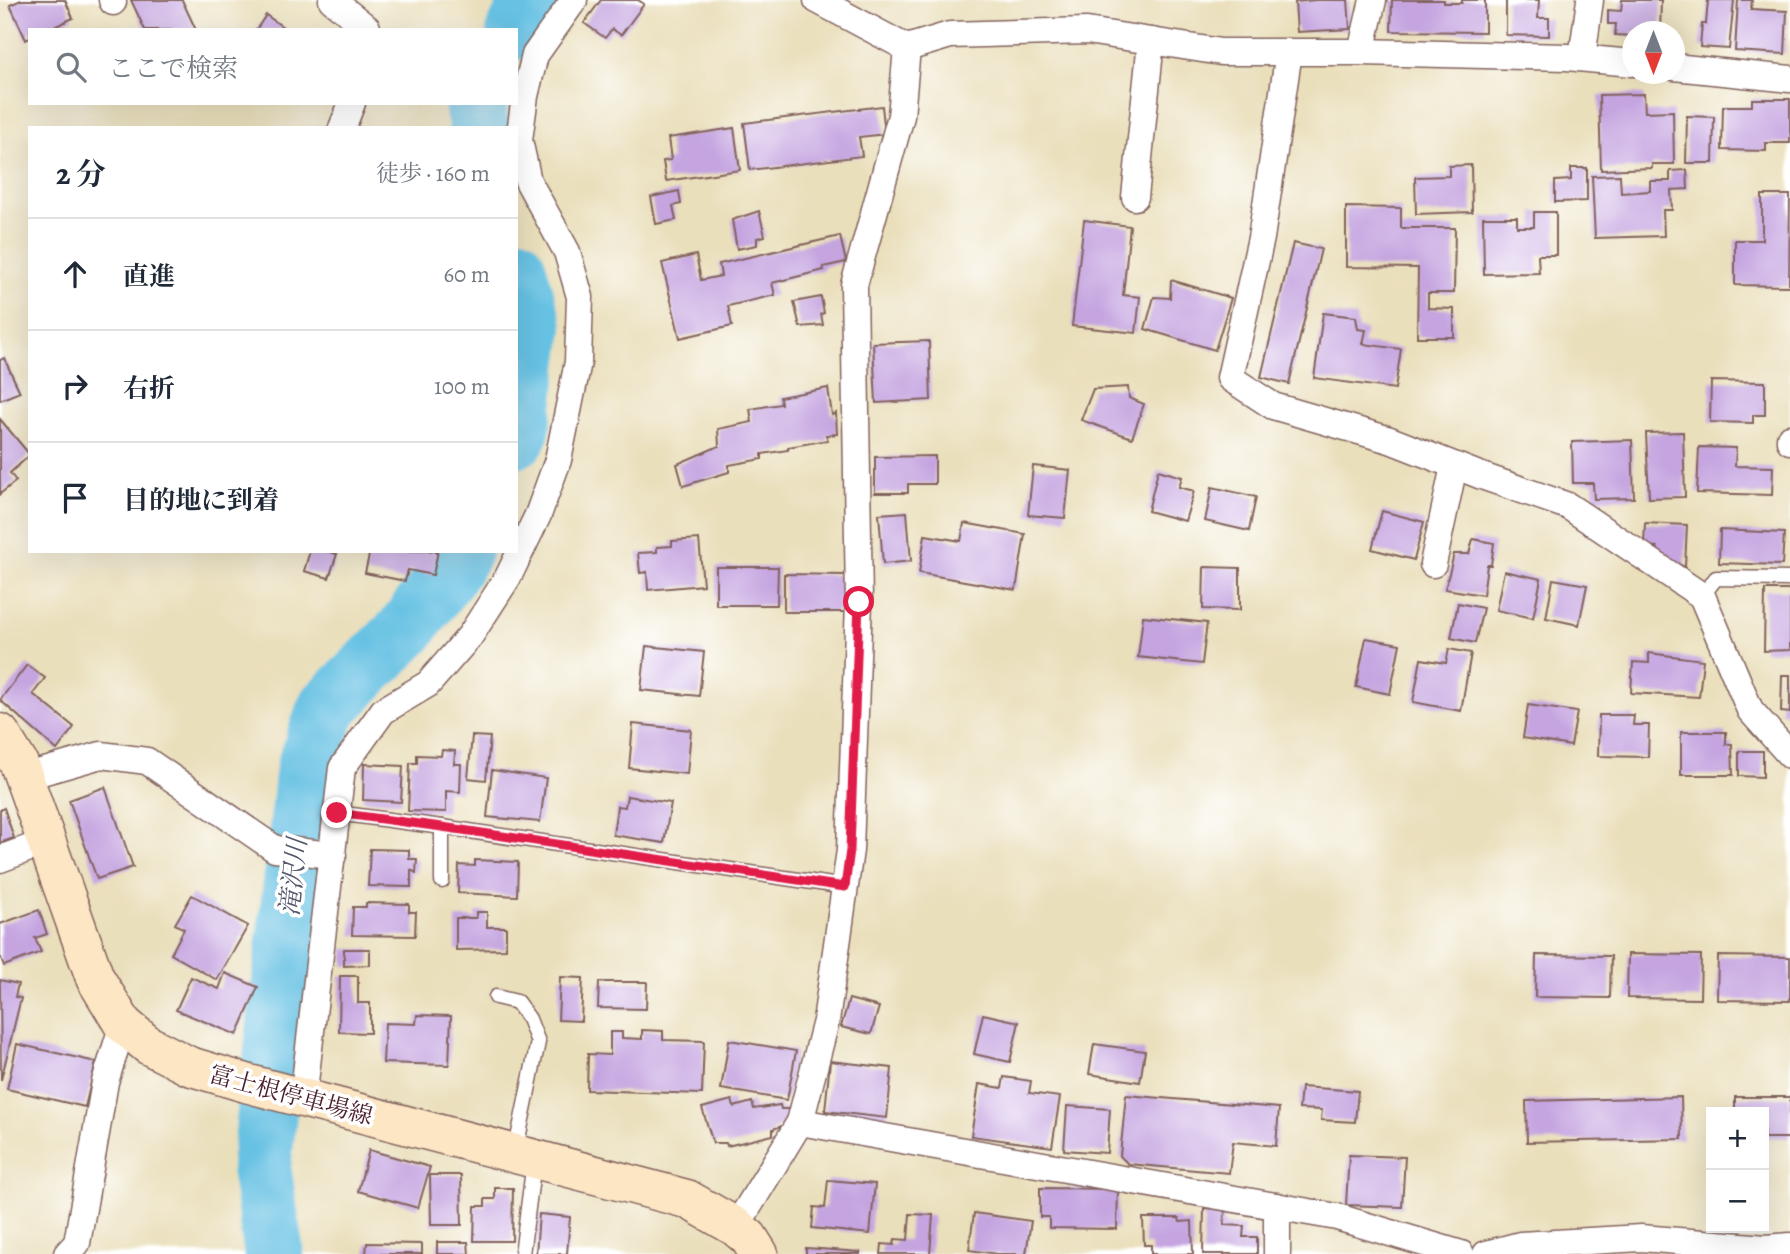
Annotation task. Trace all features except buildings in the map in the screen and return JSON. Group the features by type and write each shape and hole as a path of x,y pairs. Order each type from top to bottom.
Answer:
{"main road":[{"name":"富士根停車場線","path":"0,733 19,764 95,978 123,1024 148,1045 189,1066 246,1083 687,1199 746,1243"}],"street":[{"path":"332,0 367,28"},
{"path":"303,1099 342,768 383,710 428,684 470,636 508,577 538,515 558,460 578,362 580,297 567,252 528,181 519,140 524,96 535,55 574,0"},
{"path":"817,0 907,48 950,35 1087,31 1221,52 1361,52 1582,58 1622,62"},
{"path":"1361,52 1373,0"},
{"path":"1582,58 1590,0"},
{"path":"1135,197 1151,41"},
{"path":"746,1243 800,1122 826,1021 850,850 859,602 854,285 901,116 907,48"},
{"path":"1289,52 1261,238 1230,377 1273,406 1390,440 1454,466 1568,506 1702,596 1750,710 1790,755"},
{"path":"1685,68 1790,79"},
{"path":"343,126 351,105"},
{"path":"1433,564 1454,466"},
{"path":"24,778 101,755 147,761 275,849 332,855"},
{"path":"0,859 46,842"},
{"path":"67,1254 77,1243 105,1082 123,1024"},
{"path":"800,1122 1337,1217 1461,1254"},
{"path":"1277,1206 1278,1254"},
{"path":"1486,1254 1520,1245 1641,1238 1766,1248 1790,1246"}],"lane":[{"path":"1702,596 1716,578 1790,579"},
{"path":"337,813 845,887"},
{"path":"442,827 442,881"},
{"path":"496,997 517,1002 529,1018 538,1042 524,1157 522,1254"}],"waterway":[{"name":"滝沢川","path":"517,28 534,0"},
{"name":"滝沢川","path":"477,105 475,109 479,126"},
{"name":"滝沢川","path":"518,274 533,327 518,434"},
{"name":"滝沢川","path":"274,1254 261,1167 306,768 327,708 405,631 461,553"}],"route":[{"path":"337,813 845,887 850,850 859,602"}]}
